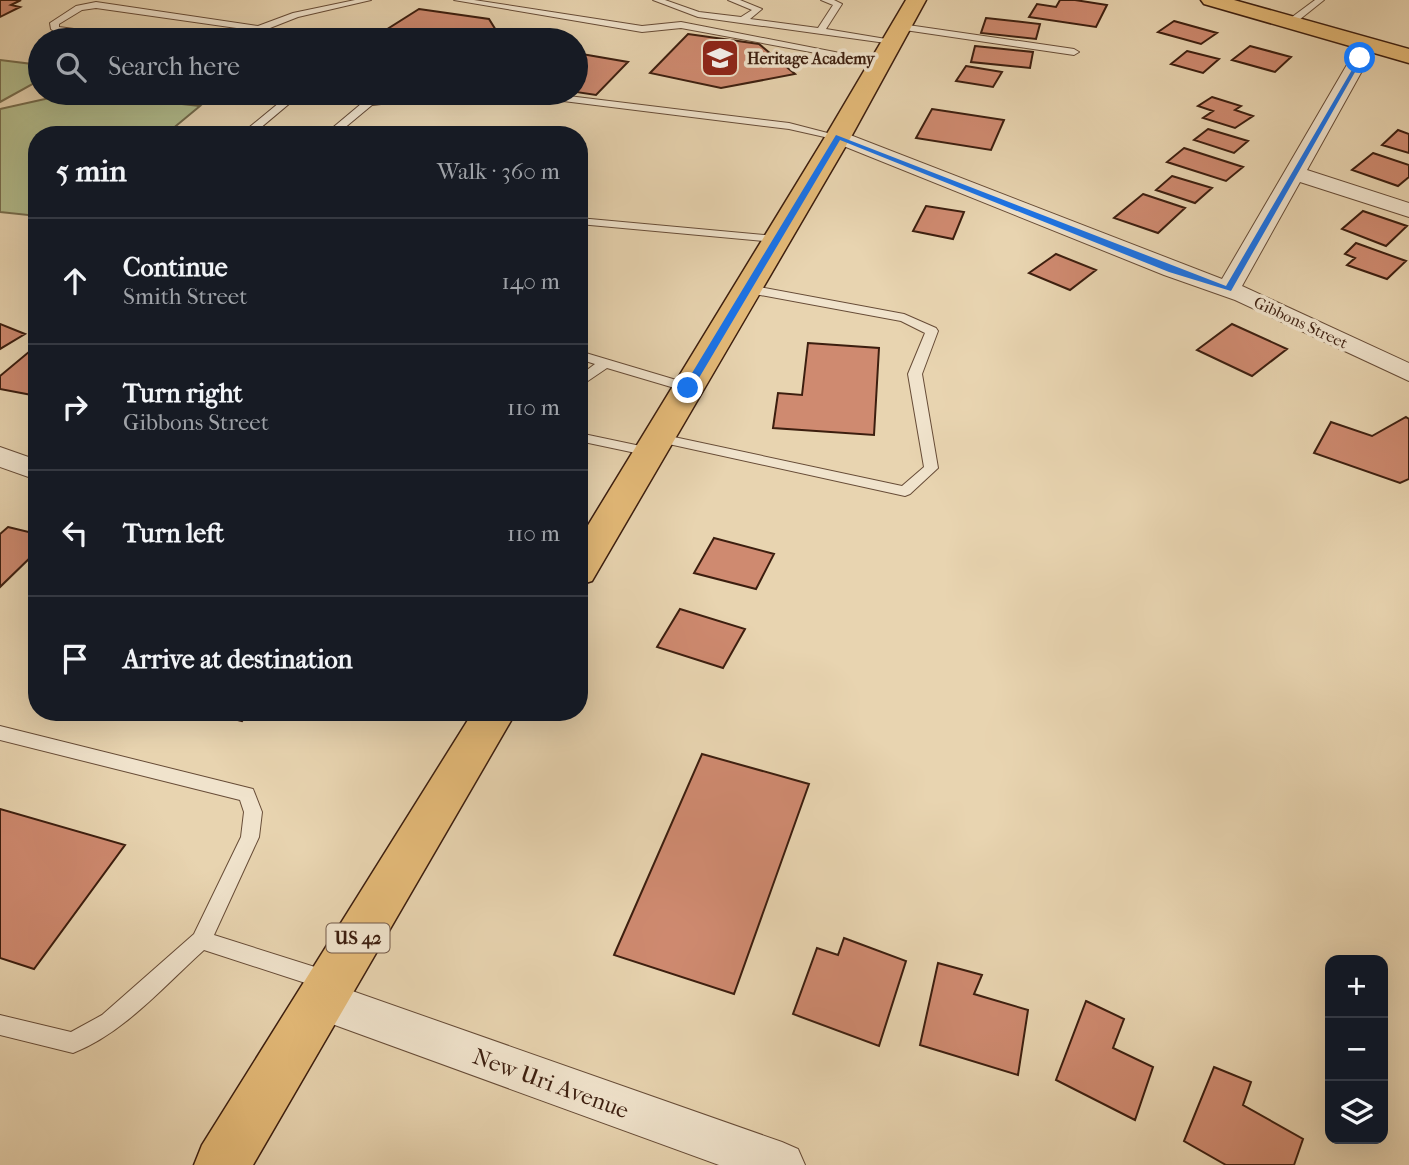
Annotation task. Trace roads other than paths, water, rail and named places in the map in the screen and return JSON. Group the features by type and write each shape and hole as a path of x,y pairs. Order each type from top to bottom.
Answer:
{"main road":[{"path":"588,557 838,137 916,0"},
{"path":"1211,0 1409,56"},
{"name":"US 42","path":"222,1165 490,721"}],"street":[{"path":"1228,289 1368,44"},
{"name":"Gibbons Street","path":"838,137 1162,267 1228,289 1409,373"},
{"path":"1294,173 1409,210"},
{"path":"0,456 28,467"},
{"name":"New Uri Avenue","path":"326,991 782,1165"}],"lane":[{"path":"261,28 296,15 367,0"},
{"path":"458,0 642,29 681,25 892,43 1074,52"},
{"path":"657,0 698,14 892,43"},
{"path":"732,0 758,9 743,20"},
{"path":"820,31 838,4 825,0"},
{"path":"1291,22 1320,0"},
{"path":"55,28 54,23 79,8 96,5 251,28"},
{"path":"588,101 789,126 838,137"},
{"path":"256,126 282,105"},
{"path":"340,126 365,105"},
{"path":"588,222 776,239"},
{"path":"588,437 655,445 905,491 931,468 915,374 932,331 904,318 748,289"},
{"path":"588,358 688,388"},
{"path":"588,376 603,364"},
{"path":"0,733 247,794 253,812 250,837 201,940 109,1022 73,1043 0,1025"},
{"path":"201,940 326,991"}],"place":[{"name":"Heritage Academy","path":"720,58"}]}
